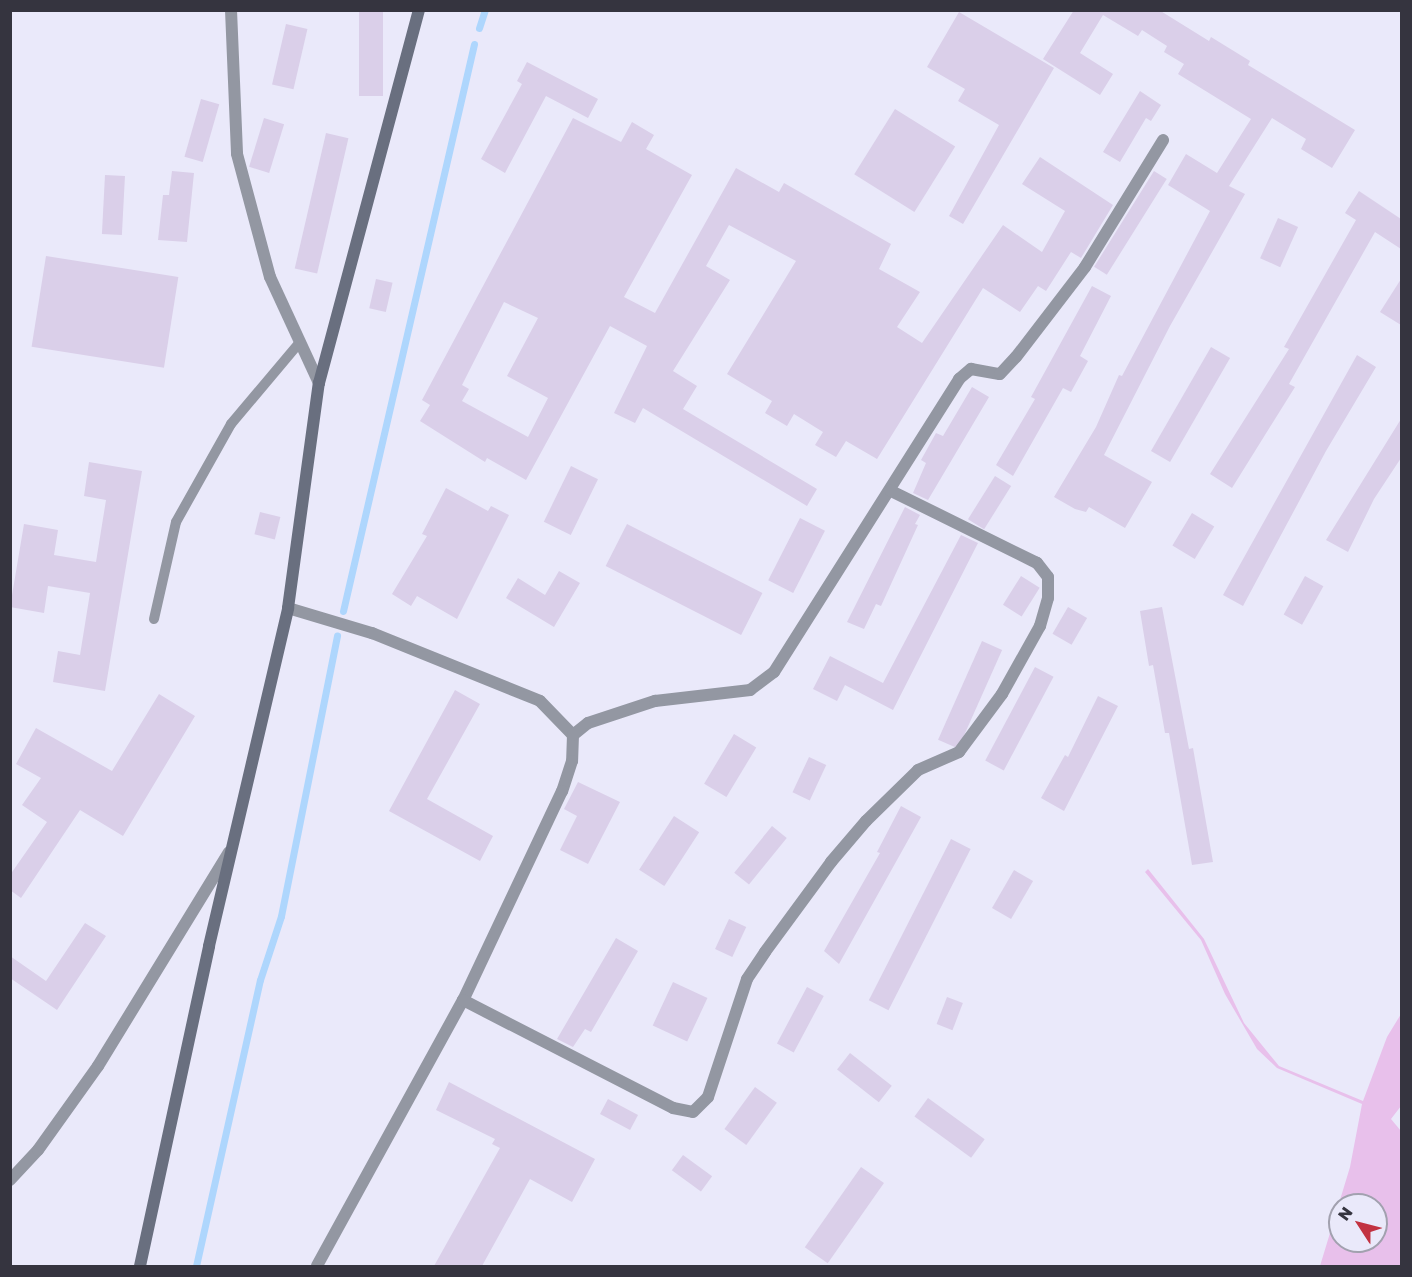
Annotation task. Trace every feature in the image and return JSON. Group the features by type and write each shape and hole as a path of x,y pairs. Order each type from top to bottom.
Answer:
{"street":[{"path":"231,10 237,154 270,277 319,382"},
{"path":"140,1266 231,849 288,608 319,382 419,10"},
{"path":"573,735 588,723 647,704 750,690 774,672 891,491 959,379 972,369 1000,374 1023,348 1085,267 1164,140"},
{"path":"463,1000 673,1108 693,1112 708,1097 747,979 765,952 831,862 866,821 918,770 959,752 1002,694 1040,626 1048,598 1048,578 1037,563 891,491"},
{"path":"288,608 372,633 540,701 573,735 572,761 562,790 463,1000 317,1266"},
{"path":"10,1180 38,1150 98,1066 231,849"}],"lane":[{"path":"154,619 176,522 231,424 300,342"}],"shaded area":[{"path":"1148,869 1204,939 1244,1023 1279,1066 1363,1101 1387,1037 1401,1014 1401,1106 1391,1119 1401,1131 1401,1266 1320,1266 1328,1240 1328,1253 1388,1253 1388,1193 1342,1193 1350,1167 1362,1104 1277,1068 1257,1049 1225,994 1201,940 1145,872"}],"building":[{"path":"359,10 383,10 383,96 359,96"},
{"path":"1074,10 1159,10 1209,41 1211,37 1250,61 1248,65 1355,130 1332,168 1301,149 1306,139 1272,118 1229,186 1245,194 1170,326 1104,455 1152,482 1125,528 1089,507 1086,512 1075,509 1054,497 1096,427 1119,375 1122,376 1210,211 1168,185 1186,154 1217,173 1251,119 1178,74 1184,64 1164,52 1167,46 1142,30 1138,36 1103,15 1080,53 1113,74 1100,95 1043,59"},
{"path":"959,12 1054,68 963,224 949,216 999,125 958,101 965,89 927,67"},
{"path":"286,24 307,29 293,89 272,84"},
{"path":"527,62 598,99 588,118 546,96 505,173 481,159 522,84 517,81"},
{"path":"1140,91 1161,105 1151,121 1146,118 1120,162 1103,152"},
{"path":"201,99 219,104 203,162 184,157"},
{"path":"895,109 955,147 914,212 854,174"},
{"path":"264,118 284,124 269,173 249,167"},
{"path":"573,118 621,142 632,122 654,135 646,149 692,175 624,297 655,313 736,168 779,192 784,183 891,244 879,269 920,292 897,327 922,343 1003,225 1042,252 1065,211 1022,184 1040,157 1113,205 1081,258 1071,252 1046,291 1038,286 1020,312 983,288 877,459 846,441 836,457 815,445 823,432 794,414 787,426 765,413 772,401 727,374 796,261 729,225 706,266 730,280 673,371 697,386 683,409 817,489 807,506 643,408 635,423 614,413 647,346 610,326 526,480 487,458 485,462 420,421 430,405 422,400","holes":["504,302 538,318 507,376 548,398 528,437 462,401 469,389 462,385"]},
{"path":"326,133 348,138 317,274 295,268"},
{"path":"172,171 194,173 187,242 158,240 163,195 169,195"},
{"path":"1154,171 1167,179 1107,275 1094,267"},
{"path":"105,175 125,176 122,235 102,234"},
{"path":"1359,191 1401,219 1401,249 1375,232 1289,384 1295,387 1232,488 1210,474 1289,349 1284,347 1356,220 1345,213"},
{"path":"1278,218 1298,227 1280,267 1260,258"},
{"path":"46,256 178,277 164,368 32,347"},
{"path":"376,279 393,283 386,312 369,308"},
{"path":"1401,279 1401,325 1380,312"},
{"path":"1092,286 1111,296 1080,356 1088,361 1071,392 1063,388 1013,476 996,465 1035,399 1031,397"},
{"path":"1211,347 1230,358 1170,462 1151,451"},
{"path":"1357,355 1376,367 1326,451 1243,606 1223,595"},
{"path":"972,387 989,397 928,500 913,493 926,463 921,460 936,433 943,436"},
{"path":"1401,419 1401,458 1374,499 1348,552 1326,540"},
{"path":"89,462 142,471 105,691 53,682 58,651 80,655 90,593 48,586 44,613 10,607 24,524 58,530 54,555 96,562 106,500 84,496"},
{"path":"571,466 598,479 571,535 544,522"},
{"path":"995,476 1011,486 984,529 968,519"},
{"path":"446,488 488,511 491,506 509,515 457,619 417,596 411,606 392,594 427,536 422,534"},
{"path":"905,507 920,515 915,524 918,525 881,606 876,604 864,629 847,622"},
{"path":"260,512 280,517 275,539 254,534"},
{"path":"1192,513 1214,526 1195,559 1172,546"},
{"path":"800,518 825,531 793,593 768,580"},
{"path":"627,524 762,593 741,635 606,566"},
{"path":"961,535 978,543 893,710 845,685 837,701 813,689 830,656 883,683"},
{"path":"559,571 580,583 554,627 506,598 518,578 545,595"},
{"path":"1021,576 1040,588 1022,616 1003,605"},
{"path":"1305,576 1323,586 1302,625 1284,614"},
{"path":"1068,607 1087,618 1072,645 1052,634"},
{"path":"1162,607 1189,749 1193,748 1213,862 1192,865 1169,733 1165,733 1153,665 1149,666 1140,611"},
{"path":"982,641 1002,650 958,749 938,740"},
{"path":"1035,667 1054,677 1004,770 985,761"},
{"path":"455,690 480,704 427,799 493,836 480,861 389,811"},
{"path":"159,694 195,716 123,836 80,810 21,898 10,890 10,875 47,822 22,805 41,778 16,764 36,728 112,771"},
{"path":"1098,696 1118,706 1064,811 1041,798 1065,755 1068,757"},
{"path":"734,734 756,747 726,797 704,784"},
{"path":"809,757 826,765 810,800 793,792"},
{"path":"578,782 620,802 588,864 560,850 577,816 564,809"},
{"path":"901,806 921,817 839,964 824,951 880,853 877,852"},
{"path":"674,816 699,832 664,886 639,870"},
{"path":"772,826 787,838 749,885 734,873"},
{"path":"951,839 971,849 888,1010 869,1000"},
{"path":"1014,870 1033,881 1011,919 992,908"},
{"path":"729,919 746,927 732,957 715,949"},
{"path":"85,923 106,936 57,1010 10,978 10,956 46,981"},
{"path":"616,938 638,951 591,1032 585,1029 573,1047 557,1039"},
{"path":"673,982 707,998 687,1042 653,1026"},
{"path":"807,987 824,996 794,1052 777,1044"},
{"path":"947,997 963,1003 952,1030 937,1024"},
{"path":"850,1053 892,1086 879,1102 837,1070"},
{"path":"449,1082 595,1159 572,1202 530,1179 482,1266 434,1266 500,1148 492,1144 495,1139 436,1110"},
{"path":"755,1087 777,1103 746,1145 724,1129"},
{"path":"928,1098 985,1139 971,1158 914,1117"},
{"path":"608,1099 638,1115 630,1130 600,1114"},
{"path":"683,1155 712,1176 701,1192 672,1170"},
{"path":"861,1167 884,1183 828,1263 805,1247"}],"waterway":[{"path":"479,28 485,10"},
{"path":"343,611 474,44"},
{"path":"196,1266 260,980 281,916 337,636"}]}
